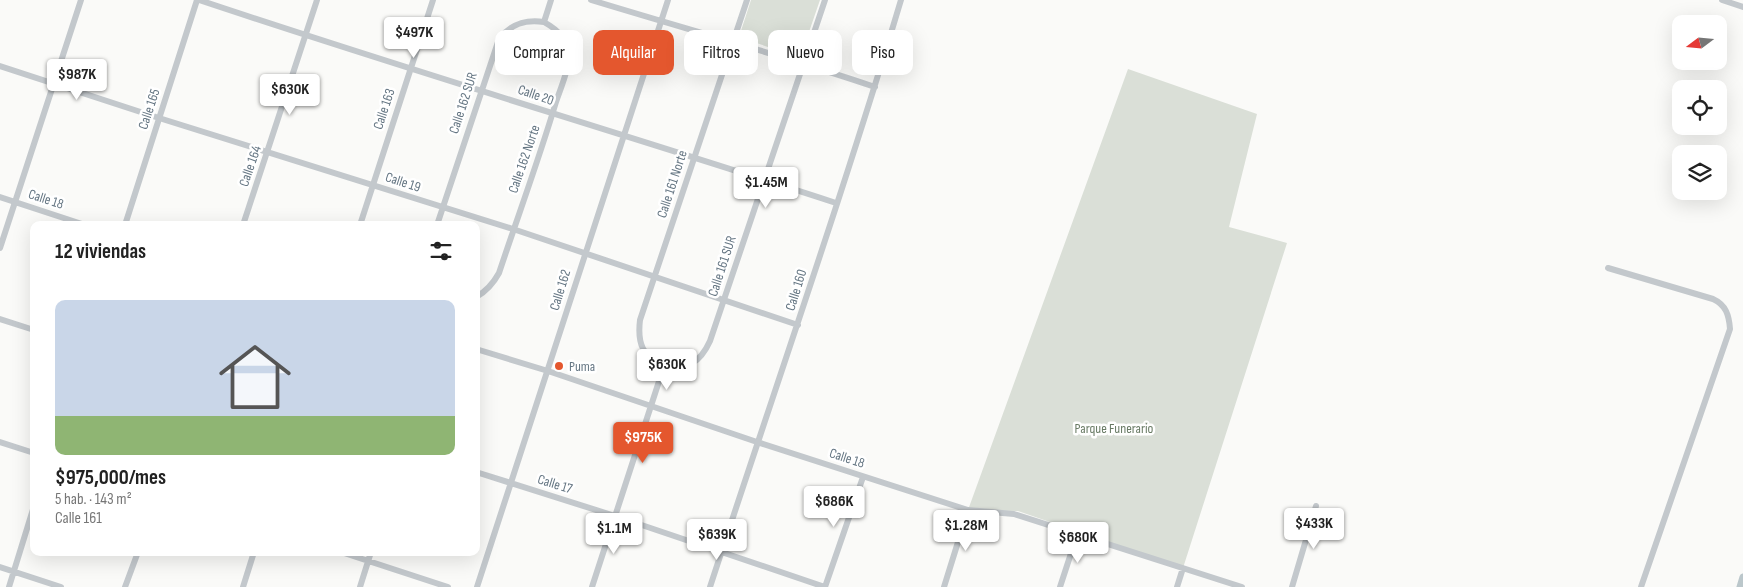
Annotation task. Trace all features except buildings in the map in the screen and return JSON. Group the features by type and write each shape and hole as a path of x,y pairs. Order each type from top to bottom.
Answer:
{"street":[{"path":"0,248 81,0"},
{"name":"Calle 20","path":"198,0 836,203"},
{"name":"Calle 165","path":"126,221 198,0"},
{"name":"Calle 164","path":"244,221 317,0"},
{"name":"Calle 163","path":"361,221 433,0"},
{"path":"544,22 551,0"},
{"path":"592,0 691,30"},
{"name":"Calle 162","path":"477,587 548,371 584,253 668,0"},
{"name":"Calle 161 Norte","path":"736,30 746,0"},
{"name":"Calle 161 SUR","path":"815,30 825,0"},
{"name":"Calle 160","path":"710,587 757,442 798,325 901,0"},
{"path":"1724,0 1743,7"},
{"name":"Calle 162 SUR","path":"438,221 498,39 506,30 520,22 533,20 544,22"},
{"name":"Calle 162 Norte","path":"480,295 494,283 499,273 569,59 567,45 562,36 557,29 544,22"},
{"name":"Calle 19","path":"0,66 268,153 513,229 798,325"},
{"name":"Calle 161 Norte","path":"663,369 646,355 641,345 640,320 722,75"},
{"name":"Calle 161 SUR","path":"663,369 672,370 697,362 704,354 725,300 800,75"},
{"path":"841,75 875,87"},
{"name":"Calle 18","path":"0,197 73,221"},
{"path":"1608,268 1713,299 1719,302 1729,317 1730,329 1641,587"},
{"path":"0,319 30,329"},
{"name":"Calle 18","path":"480,350 968,510 1014,514 1242,587"},
{"path":"592,587 663,369"},
{"path":"0,442 30,453"},
{"name":"Calle 17","path":"480,473 615,516 825,587"},
{"path":"825,587 863,477"},
{"path":"1292,587 1316,506"},
{"path":"944,587 968,510"},
{"path":"9,587 30,519"},
{"path":"1060,587 1077,535"},
{"path":"125,587 137,556"},
{"path":"243,587 253,556"},
{"path":"353,556 448,587"},
{"path":"360,587 370,556"},
{"path":"0,567 61,587"},
{"path":"1177,587 1183,568"}],"green space":[{"path":"751,0 820,0 810,30 768,30 768,47 758,44 758,30 741,30"},
{"name":"Parque Funerario","path":"1128,69 1257,114 1229,227 1287,243 1183,568 1018,511 968,510"}],"waterway":[{"path":"1740,587 1743,577"}],"place":[{"name":"Puma","path":"559,366"}]}
